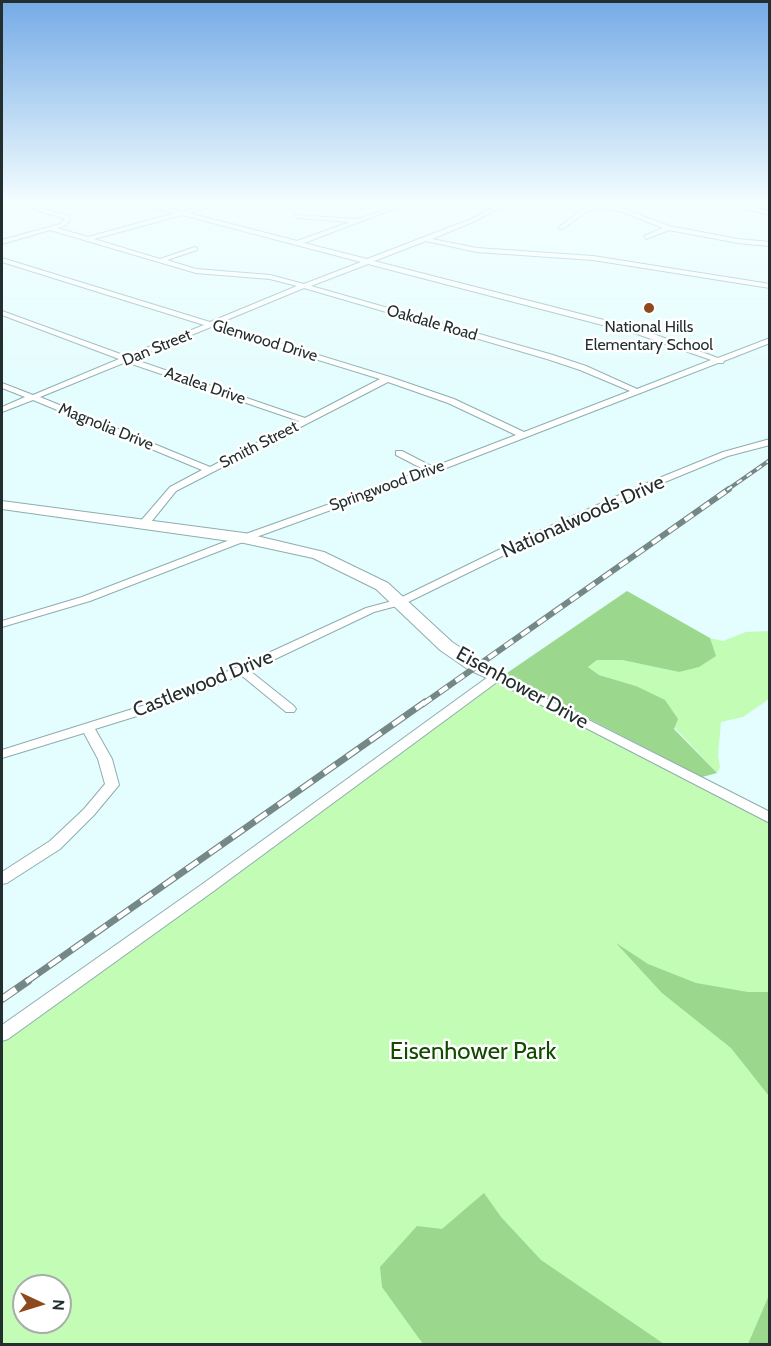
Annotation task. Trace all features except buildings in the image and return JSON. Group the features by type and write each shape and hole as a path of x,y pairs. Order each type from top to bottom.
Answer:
{"street":[{"name":"Glenwood Drive","path":"14,264 387,379 452,401 524,435"},
{"name":"Oakdale Road","path":"169,264 196,271 270,277 304,286 550,357 583,368 638,392"},
{"name":"Dan Street","path":"2,410 363,264"},
{"path":"375,264 640,332 720,361"},
{"path":"630,264 770,286"},
{"name":"Azalea Drive","path":"2,313 128,360 307,421"},
{"name":"Springwood Drive","path":"2,624 86,598 432,470 770,340"},
{"name":"Smith Street","path":"143,525 173,489 387,379"},
{"name":"Magnolia Drive","path":"2,385 210,470"},
{"name":"Nationalwoods Drive","path":"400,602 521,543 645,487 726,454 770,442"},
{"path":"399,453 432,470"},
{"name":"Eisenhower Drive","path":"2,505 244,538 318,555 382,586 446,646 475,666 770,818"},
{"name":"Castlewood Drive","path":"2,754 146,709 242,670 370,610 400,602"},
{"path":"242,670 290,709"},
{"path":"2,1034 206,889 496,677"},
{"path":"2,879 55,846 112,785 105,759 88,728"}],"green space":[{"path":"627,591 710,638 716,656 699,667 679,672 622,660 597,660 588,667 599,675 636,686 665,700 678,719 674,729 717,773 702,777 504,675"},
{"path":"769,631 769,699 743,717 721,722 718,756 720,767 717,773 636,686 599,675 588,667 597,660 622,660 679,672 715,656 710,638 723,641 746,632"},
{"name":"Eisenhower Park","path":"496,677 769,813 769,1295 748,1344 2,1344 2,1032"},
{"path":"616,943 648,964 696,983 748,992 769,992 769,1096 731,1048 662,993"},
{"path":"484,1193 501,1217 541,1260 664,1344 423,1344 382,1287 380,1267 417,1226 442,1229"},
{"path":"769,1295 769,1344 748,1344"}],"railway":[{"path":"727,490 770,460"},
{"path":"423,704 729,489"},
{"path":"26,982 425,702"},
{"path":"2,999 28,981"}],"place":[{"name":"National Hills Elementary School","path":"649,308"}]}
